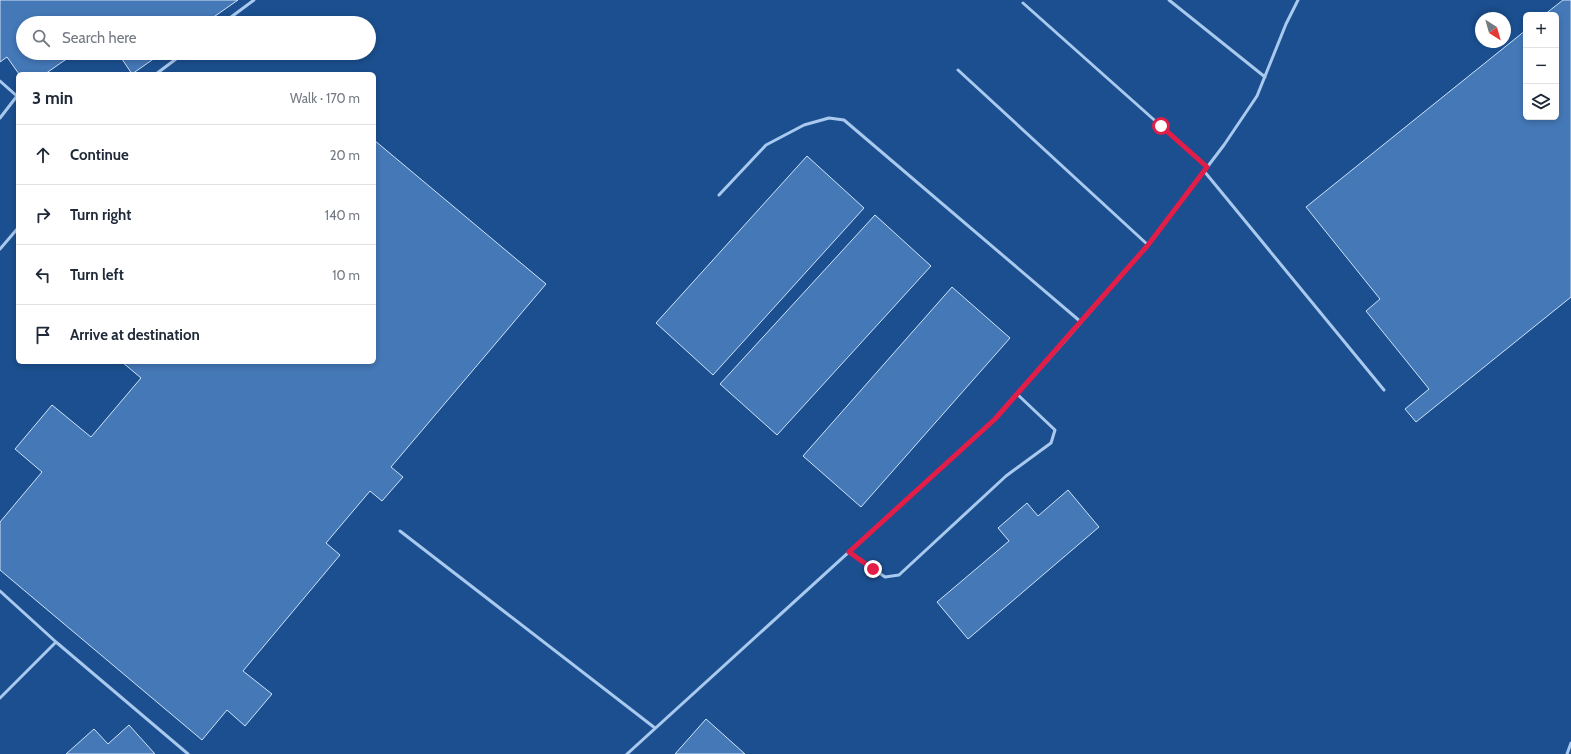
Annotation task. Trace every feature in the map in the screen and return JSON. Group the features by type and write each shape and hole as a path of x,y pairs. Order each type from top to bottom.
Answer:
{"lane":[{"path":"233,16 254,0"},
{"path":"1169,0 1265,77"},
{"path":"627,754 995,419 1082,322 1148,245 1207,167 1257,96 1286,24 1298,0"},
{"path":"1023,3 1207,167"},
{"path":"159,72 175,60"},
{"path":"958,70 1148,245"},
{"path":"0,81 16,94"},
{"path":"0,118 16,98"},
{"path":"719,195 766,144 804,126 829,118 844,120 1082,322"},
{"path":"1204,171 1384,390"},
{"path":"0,249 16,230"},
{"path":"849,552 885,577 899,575 1006,476 1051,443 1055,430 1017,394"},
{"path":"400,531 656,728"},
{"path":"0,591 56,642 188,754"},
{"path":"0,698 56,642"},
{"path":"1567,754 1571,742"}],"building":[{"path":"0,0 238,0 215,16 16,16 16,60 65,60 48,72 18,72 7,57 0,62"},
{"path":"1563,0 1571,0 1571,297 1416,422 1405,409 1429,389 1366,311 1380,299 1306,207 1504,48 1511,48 1511,42 1523,32 1523,120 1559,120 1559,12 1548,12"},
{"path":"123,60 152,60 135,72 131,72"},
{"path":"376,142 546,284 391,467 403,477 382,501 370,491 326,543 340,555 243,671 272,694 245,726 227,710 202,740 0,570 0,522 42,472 15,449 52,405 91,437 141,378 124,364 376,364"},
{"path":"807,156 864,208 713,375 656,323"},
{"path":"875,215 931,266 777,435 720,384"},
{"path":"952,287 1010,338 861,507 803,456"},
{"path":"1068,490 1099,527 968,639 937,602 1009,541 998,528 1027,503 1038,516"},
{"path":"706,719 745,754 675,754"},
{"path":"129,725 155,754 66,754 94,729 108,744"}],"route":[{"path":"873,569 849,552 995,419 1148,245 1207,167 1161,126"}]}
